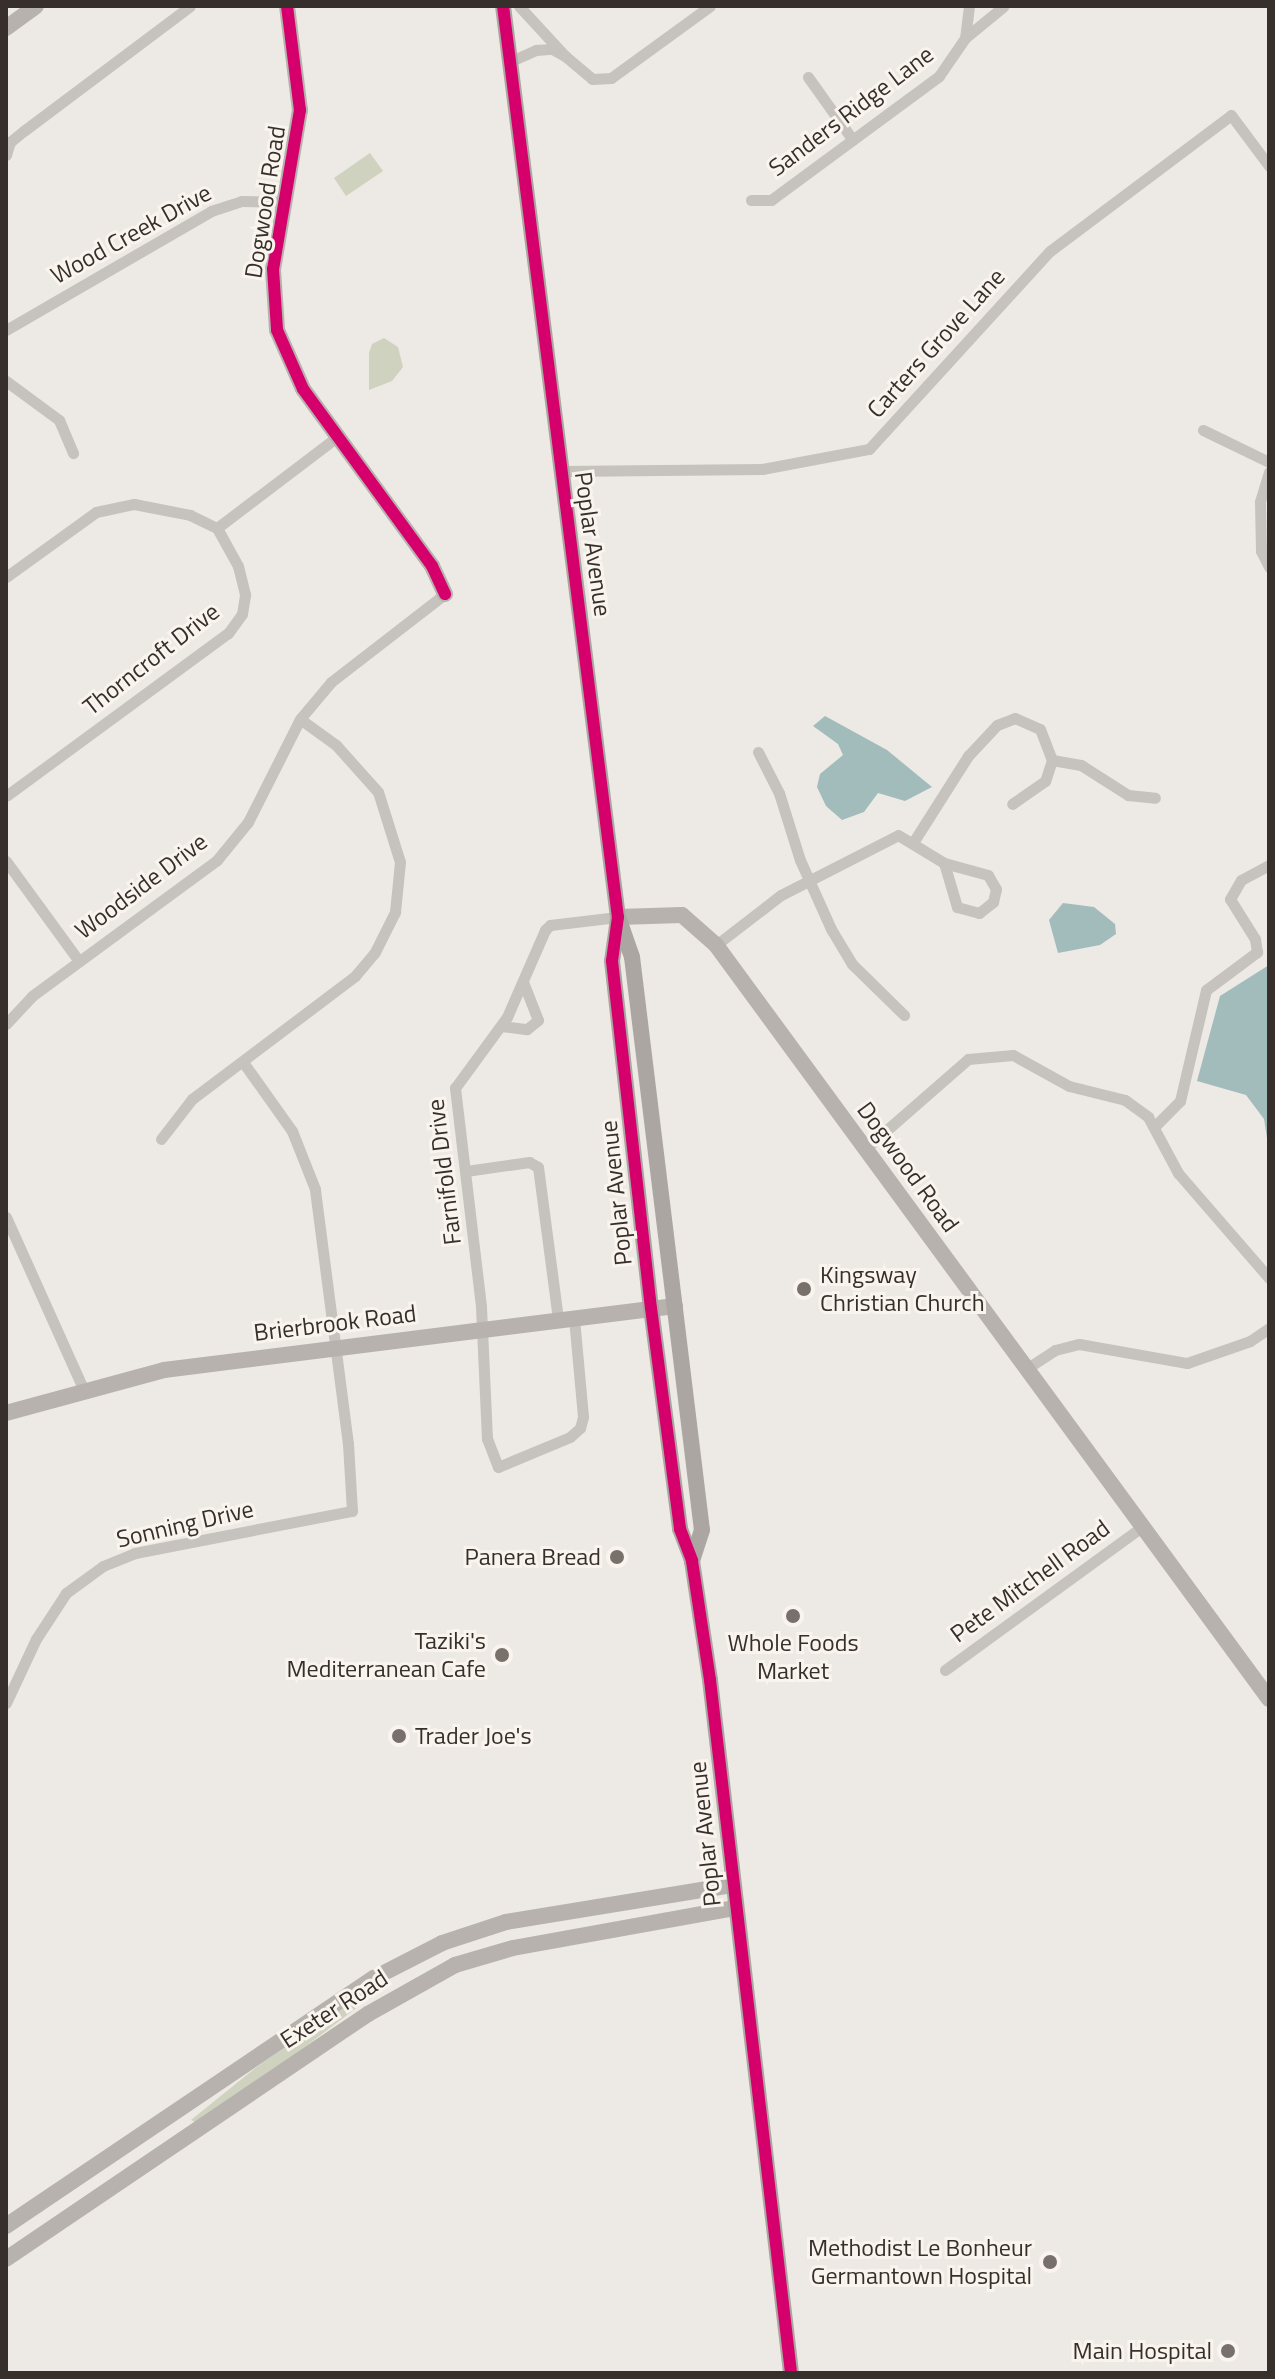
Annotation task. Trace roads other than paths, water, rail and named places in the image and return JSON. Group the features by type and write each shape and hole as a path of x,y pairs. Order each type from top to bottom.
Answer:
{"main road":[{"name":"Poplar Avenue","path":"503,6 618,917 632,957 675,1306 702,1530 692,1561"},
{"name":"Poplar Avenue","path":"618,917 612,961 651,1308 680,1529 692,1561 791,2373"}],"street":[{"path":"6,28 36,6"},
{"path":"6,155 10,142 190,6"},
{"name":"Dogwood Road","path":"287,6 300,110 273,269 277,330 292,371 432,566 445,594"},
{"path":"519,6 565,56 592,79 611,78 710,6"},
{"name":"Sanders Ridge Lane","path":"965,38 969,6"},
{"name":"Sanders Ridge Lane","path":"751,200 771,200 939,76 965,38 1004,6"},
{"path":"509,62 536,50 552,49 565,56"},
{"path":"808,77 853,140"},
{"name":"Carters Grove Lane","path":"561,471 762,469 869,449 1050,251 1231,115 1269,166"},
{"name":"Wood Creek Drive","path":"6,330 211,211 241,201 286,202"},
{"path":"6,381 59,420 73,453"},
{"path":"1203,430 1269,462"},
{"path":"6,577 107,507 165,508 217,528 338,436"},
{"path":"1269,472 1260,502 1261,551 1269,567"},
{"name":"Thorncroft Drive","path":"6,796 237,622 244,587 217,528"},
{"name":"Woodside Drive","path":"6,1024 32,996 217,860 248,822 300,719 331,682 445,594"},
{"path":"914,841 968,756 997,725 1015,718 1040,729 1052,760 1045,781 1012,804"},
{"path":"161,1139 192,1099 365,965 395,912 400,888 396,841 378,792 336,745 300,719"},
{"path":"758,752 779,793 811,881 852,964 904,1015"},
{"path":"1052,760 1081,765 1128,795 1155,798"},
{"path":"716,945 781,895 890,838 914,841 944,863 988,875 996,889 993,902 979,913 957,907 944,863"},
{"path":"6,861 79,961"},
{"path":"1156,1125 1180,1101 1206,990 1257,952 1255,939 1230,899 1241,880 1269,865"},
{"name":"Dogwood Road","path":"618,917 682,915 716,945 1269,1699"},
{"name":"Farnifold Drive","path":"566,1318 580,1428 570,1437 498,1467 487,1439 482,1329 455,1088 501,1026 550,925 618,917"},
{"path":"501,1026 527,1029 538,1020 523,982"},
{"path":"865,1149 968,1059 1013,1055 1069,1086 1125,1100 1156,1125 1178,1173 1269,1278"},
{"path":"243,1062 284,1119 310,1170 336,1347"},
{"path":"466,1171 529,1162 538,1167 566,1318"},
{"path":"6,1217 83,1388"},
{"name":"Brierbrook Road","path":"6,1413 83,1388 164,1370 675,1306"},
{"path":"1026,1369 1055,1350 1079,1344 1187,1363 1250,1341 1269,1328"},
{"name":"Sonning Drive","path":"6,1703 36,1639 66,1593 103,1566 135,1553 352,1511 336,1347"},
{"name":"Pete Mitchell Road","path":"945,1670 1142,1527"},
{"name":"Exeter Road","path":"6,2226 374,1978 442,1943 506,1922 732,1885"},
{"name":"Exeter Road","path":"6,2259 368,2014 455,1965 513,1948 735,1908"}],"water":[{"path":"825,716 887,750 932,787 905,801 878,793 864,812 842,820 826,806 817,787 820,774 843,755 838,744 813,726"},
{"path":"1063,903 1094,907 1115,924 1116,934 1100,945 1058,953 1049,920"},
{"path":"1269,965 1269,1151 1264,1119 1246,1095 1197,1081 1220,996"}],"place":[{"name":"Kingsway Christian Church","path":"804,1289"},
{"name":"Panera Bread","path":"617,1557"},
{"name":"Whole Foods Market","path":"793,1616"},
{"name":"Taziki's Mediterranean Cafe","path":"502,1655"},
{"name":"Trader Joe's","path":"399,1736"},
{"name":"Methodist Le Bonheur Germantown Hospital","path":"1050,2262"},
{"name":"Main Hospital","path":"1228,2351"}]}
